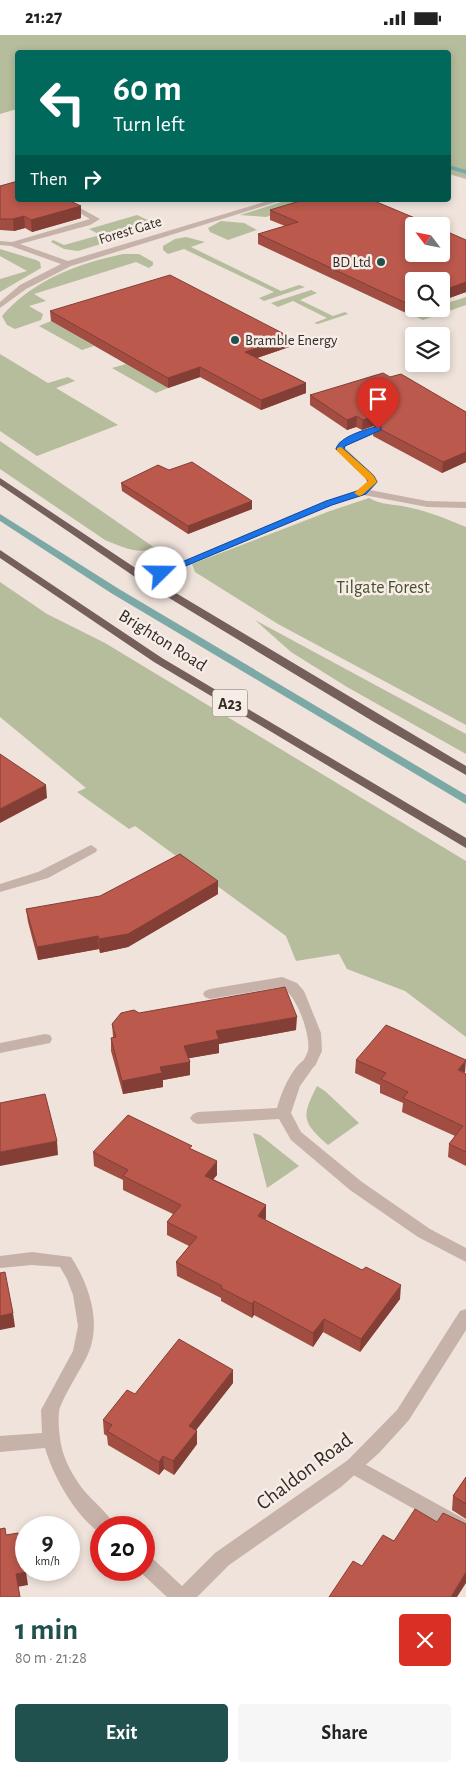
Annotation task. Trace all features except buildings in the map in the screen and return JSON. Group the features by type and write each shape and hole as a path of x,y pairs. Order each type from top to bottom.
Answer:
{"main road":[{"path":"0,481 145,579 466,771"},
{"name":"Brighton Road","path":"0,553 158,660 466,844"}],"street":[{"path":"12,245 96,219 65,202"},
{"name":"Forest Gate","path":"0,306 23,287 68,264 272,202"},
{"path":"0,243 12,245 68,264"},
{"path":"363,492 373,482 340,449 342,444 350,439 378,429"},
{"path":"145,579 329,503 363,492 449,507 466,505"},
{"path":"0,888 42,875 91,849"},
{"path":"210,994 282,982 292,985 299,994 314,1033 314,1051 310,1062 299,1074 287,1093 283,1113 296,1136 356,1187 424,1233 466,1256"},
{"path":"0,1048 46,1039"},
{"path":"198,1118 283,1113"},
{"path":"0,1261 22,1257 45,1258 64,1262 75,1277 81,1295 86,1327 80,1352 50,1410 51,1440 60,1468 80,1499 96,1516"},
{"name":"Chaldon Road","path":"183,1597 222,1559 354,1466 403,1415 466,1316"},
{"path":"0,1444 51,1440"},
{"path":"354,1466 466,1530"},
{"path":"155,1573 183,1597"}],"green space":[{"path":"0,35 466,35 466,179 451,175 451,50 15,50 15,110 0,114"},
{"path":"282,202 315,202 266,217 240,215"},
{"path":"137,215 152,222 153,228 78,251 64,249 51,242 53,240 64,245 100,235 89,229"},
{"path":"221,221 244,223 257,230 228,240 210,232 208,228"},
{"path":"186,237 205,242 191,247 281,291 299,285 305,287 264,301 259,298 274,292 184,249 168,254 163,250 163,246 175,239"},
{"path":"0,249 36,260 40,262 41,268 0,292 0,279 27,271 0,256"},
{"path":"123,254 139,254 153,262 153,265 149,268 136,262 34,294 46,301 29,306 43,314 41,320 15,329 7,325 2,316 14,303 42,283 89,263"},
{"path":"311,290 317,293 300,300 333,316 345,312 348,314 318,324 314,323 327,318 293,301 278,307 271,303"},
{"path":"466,297 466,305 450,311 450,302"},
{"path":"416,317 432,317 423,320"},
{"path":"51,321 94,346 82,350 39,326"},
{"path":"0,354 48,383 68,377 75,381 56,388 118,425 37,456 0,431"},
{"path":"126,364 168,388 156,393 112,368"},
{"path":"0,441 155,548 142,551 105,540 0,469"},
{"name":"Tilgate Forest","path":"369,498 437,515 466,527 466,725 278,624 195,572 192,564"},
{"path":"0,582 47,614 105,643 466,861 466,1037 405,991 347,969 339,954 296,961 286,936 135,826 129,829 77,792 86,788 0,717"},
{"path":"255,620 466,734 466,754 347,687 291,652"},
{"path":"317,1086 325,1091 359,1123 328,1145 313,1130 307,1119 308,1105"},
{"path":"253,1133 260,1135 299,1166 267,1188"}],"waterway":[{"path":"451,168 466,172"},
{"path":"0,517 115,591 466,800"}],"slow traffic":[{"path":"341,450 373,482 363,492 359,493"}],"place":[{"name":"BD Ltd","path":"381,262"},
{"name":"Bramble Energy","path":"235,340"}],"route":[{"path":"161,573 329,503 363,492 373,482 340,449 342,444 350,439 378,429"}]}
